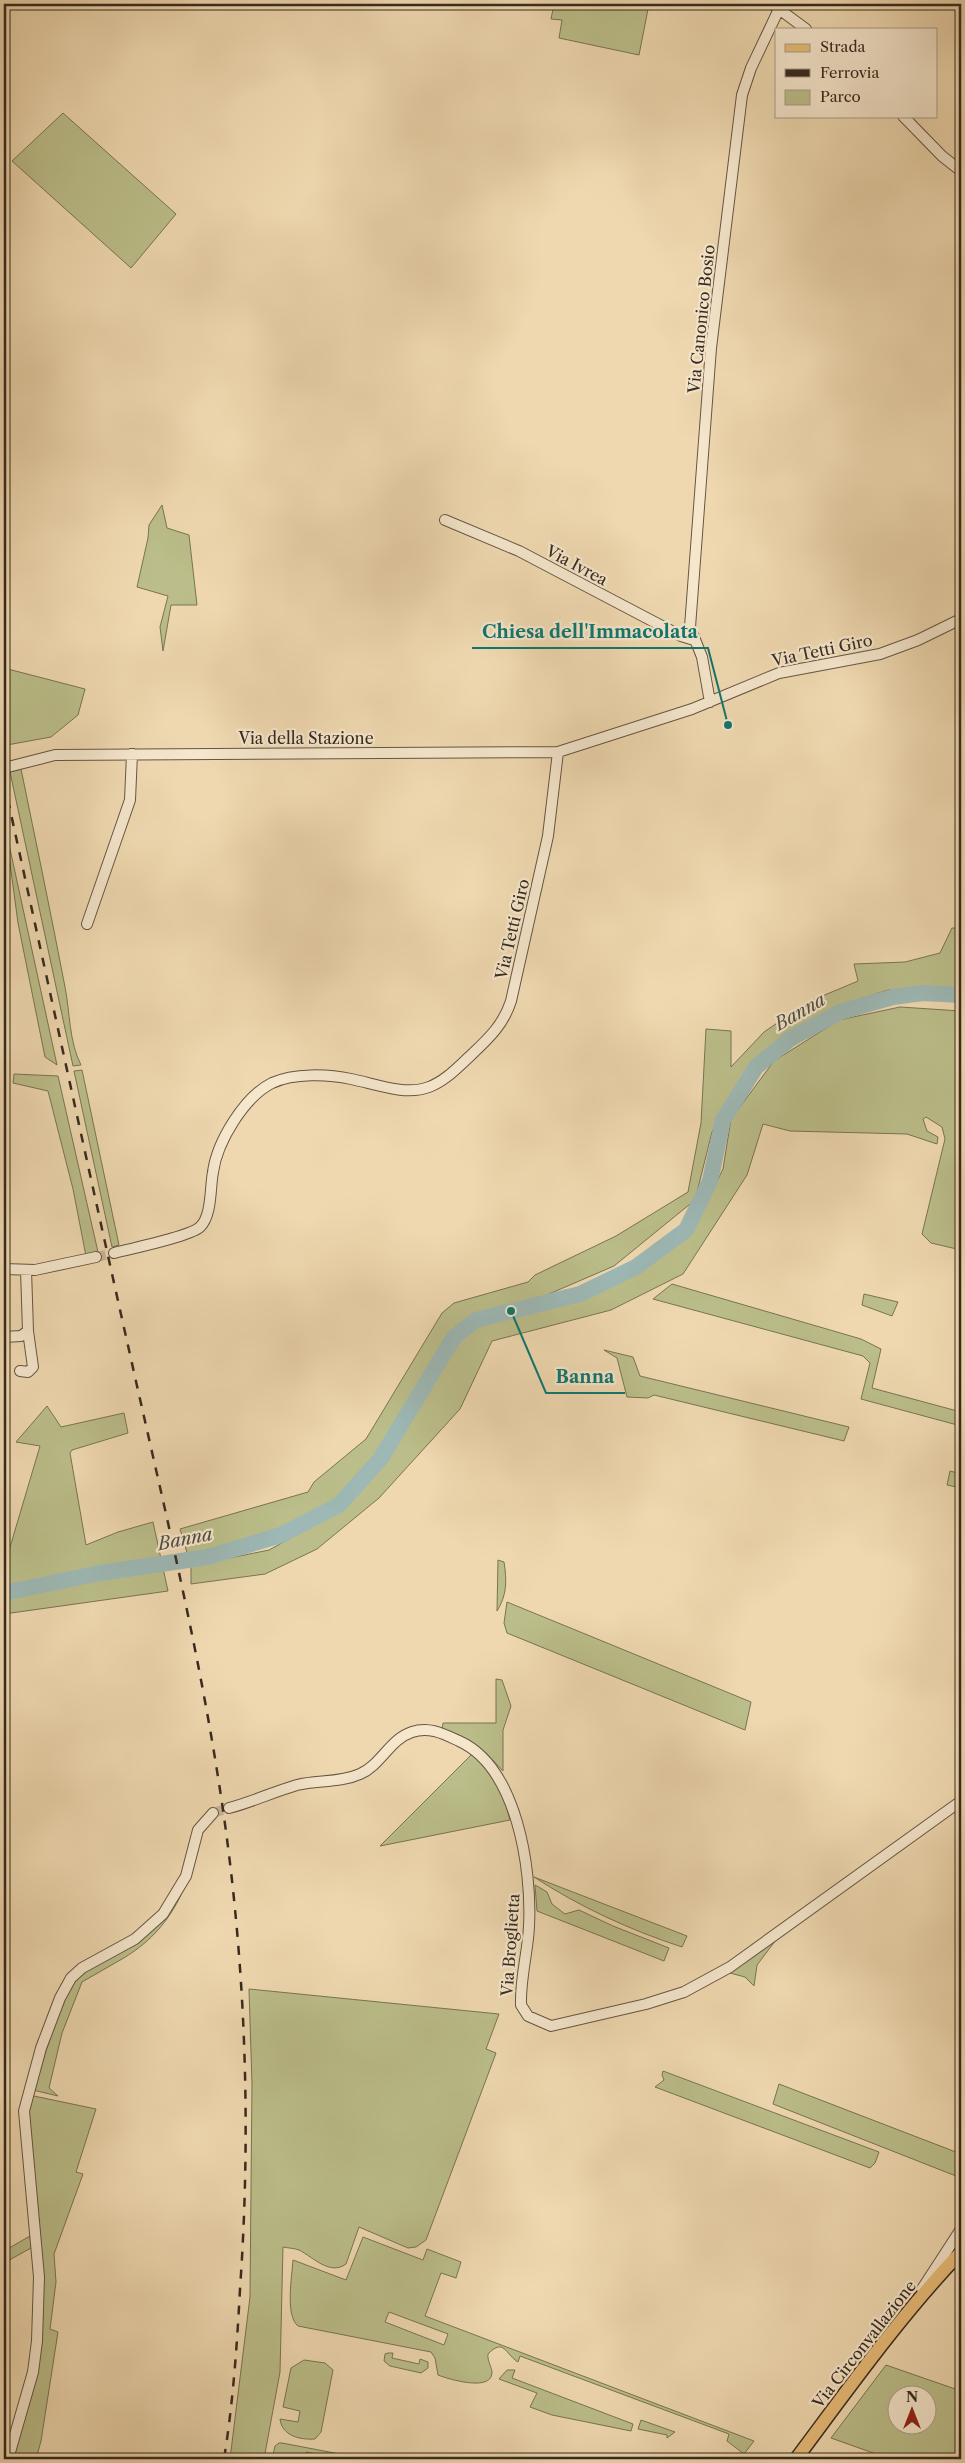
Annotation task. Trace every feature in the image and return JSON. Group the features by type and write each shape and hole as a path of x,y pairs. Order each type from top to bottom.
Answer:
{"main road":[{"name":"Via Circonvallazione","path":"796,2459 915,2302 961,2252"}],"street":[{"path":"775,6 805,28"},
{"name":"Via Canonico Bosio","path":"710,702 702,657 690,627 710,356 742,95 750,68 775,6"},
{"path":"904,118 942,156 961,171"},
{"name":"Via Ivrea","path":"445,520 519,551 681,636 694,640"},
{"name":"Via Tetti Giro","path":"114,1253 190,1232 202,1225 207,1214 213,1170 220,1146 249,1102 272,1084 292,1079 331,1076 407,1090 428,1088 452,1073 495,1032 506,1016 511,1001 536,890 551,821 558,752 661,720 779,674 880,654 918,640 961,619"},
{"name":"Via della Stazione","path":"8,767 55,755 558,752"},
{"path":"87,924 130,800 132,754"},
{"path":"4,1269 26,1270 46,1268 96,1258"},
{"path":"20,1371 28,1372 33,1367 28,1331 26,1270"},
{"path":"4,1337 21,1336 28,1331"},
{"name":"Via Broglietta","path":"228,1808 298,1785 343,1779 360,1774 380,1759 399,1738 412,1732 434,1730 472,1748 491,1768 510,1802 528,1874 529,1928 521,2005 528,2016 551,2026 666,1998 715,1976 961,1801"},
{"path":"8,2459 34,2372 39,2305 35,2232 24,2111 41,2048 60,1998 66,1986 77,1972 135,1939 163,1914 186,1876 198,1830 213,1813"},
{"path":"915,2302 939,2260 961,2230"}],"green space":[{"path":"554,4 649,4 639,55 559,38 562,20 551,19"},
{"path":"63,113 176,214 131,268 12,161"},
{"path":"162,505 167,528 189,535 197,605 171,605 163,651 160,627 168,596 137,587 149,525"},
{"path":"4,668 85,689 78,715 51,737 7,745 4,729"},
{"path":"21,769 65,987 74,1047 81,1065 73,1066 10,772"},
{"path":"5,826 57,1065 45,1057 18,923"},
{"path":"952,928 961,928 961,992 888,990 836,1007 788,1032 755,1062 722,1111 712,1132 695,1200 614,1266 542,1297 473,1314 451,1335 378,1452 340,1498 282,1531 188,1556 180,1529 308,1492 314,1482 366,1439 442,1313 454,1303 528,1282 535,1275 616,1236 688,1192 701,1123 706,1029 731,1031 731,1067 764,1032 808,1002 858,981 854,964 905,962 940,953"},
{"path":"900,1007 961,1011 961,1250 931,1243 922,1234 945,1139 942,1127 926,1117 923,1119 927,1131 938,1137 937,1144 907,1134 790,1131 763,1124 747,1175 683,1274 611,1310 492,1341 460,1409 379,1498 317,1549 265,1574 191,1584 191,1566 269,1550 340,1511 383,1465 457,1344 477,1326 579,1301 636,1274 691,1234 723,1169 731,1119 774,1061 839,1020"},
{"path":"82,1070 119,1245 112,1247 74,1071"},
{"path":"14,1074 58,1076 98,1252 86,1256 73,1189 48,1091 13,1083"},
{"path":"672,1284 861,1339 881,1349 872,1388 961,1412 961,1426 861,1399 870,1363 863,1356 653,1299"},
{"path":"864,1294 898,1302 892,1316 862,1305"},
{"path":"604,1350 633,1357 640,1376 849,1427 844,1441 654,1395 648,1398 627,1397 617,1358"},
{"path":"47,1406 61,1427 124,1413 128,1433 72,1450 70,1453 86,1545 118,1532 153,1522 168,1591 4,1614 4,1555 8,1554 40,1446 16,1442"},
{"path":"950,1471 961,1474 961,1488 947,1485"},
{"path":"498,1560 504,1562 506,1582 503,1599 497,1611"},
{"path":"507,1602 751,1702 745,1730 507,1633 504,1623"},
{"path":"496,1679 502,1680 511,1706 503,1730 503,1771 476,1746 462,1738 442,1731 443,1723 496,1723"},
{"path":"472,1754 487,1769 497,1783 510,1820 380,1846"},
{"path":"191,1870 173,1910 156,1932 135,1951 82,1982 62,2033 49,2088 58,2096 33,2090 67,1988 83,1971 162,1919"},
{"path":"534,1877 687,1936 682,1947 643,1933 587,1908"},
{"path":"535,1885 547,1892 552,1904 565,1914 579,1910 613,1926 669,1948 664,1961 537,1911"},
{"path":"779,1936 757,1965 754,1986 745,1977 730,1973"},
{"path":"249,1989 499,2014 486,2049 496,2053 426,2240 416,2247 408,2248 359,2227 346,2264 334,2268 322,2264 299,2250 283,2247 280,2372 264,2459 230,2459 250,2297 252,2084"},
{"path":"663,2071 879,2152 875,2163 870,2168 655,2087 664,2080"},
{"path":"779,2084 961,2154 961,2178 773,2104"},
{"path":"29,2095 96,2109 76,2172 83,2174 54,2254 56,2282 50,2329 58,2332 41,2441 36,2459 11,2459 32,2394 40,2353 43,2320 42,2253 28,2126"},
{"path":"30,2236 31,2248 4,2263 4,2251"},
{"path":"363,2237 423,2260 427,2249 461,2262 456,2278 441,2273 425,2316 754,2441 744,2454 727,2441 729,2434 520,2356 518,2362 501,2347 493,2349 488,2354 492,2373 490,2379 485,2382 468,2383 438,2375 435,2358 431,2352 298,2326 294,2321 290,2305 293,2260 346,2280","holes":["389,2312 448,2334 444,2345 385,2322"]},
{"path":"393,2353 392,2358 419,2364 420,2359 428,2362 428,2368 421,2373 390,2366 384,2361 385,2354"},
{"path":"304,2360 325,2363 333,2370 321,2432 315,2439 303,2439 293,2436 284,2429 280,2419 298,2422 300,2411 283,2407 291,2368"},
{"path":"886,2365 961,2391 961,2459 890,2459 831,2438"},
{"path":"507,2370 515,2370 512,2378 633,2424 631,2431 552,2415 530,2407 537,2393 499,2379"},
{"path":"641,2420 675,2432 667,2438 667,2435 638,2429"},
{"path":"279,2443 366,2459 343,2459 306,2452 303,2459 272,2459 275,2446"}],"waterway":[{"name":"Banna","path":"4,1593 100,1573 208,1557 281,1535 339,1505 381,1458 454,1337 476,1320 580,1294 636,1267 686,1230 710,1181 723,1120 756,1067 790,1039 840,1012 893,997 923,993 961,995"}],"tunnel":[{"path":"96,1257 114,1253"},
{"path":"213,1813 229,1808"}],"railway":[{"path":"4,782 189,1620 218,1777 227,1841 235,1904 244,2032 245,2161 244,2225 236,2353 224,2459"}],"place":[{"name":"Chiesa dell'Immacolata","path":"728,725"},
{"name":"Banna","path":"511,1311"}]}
